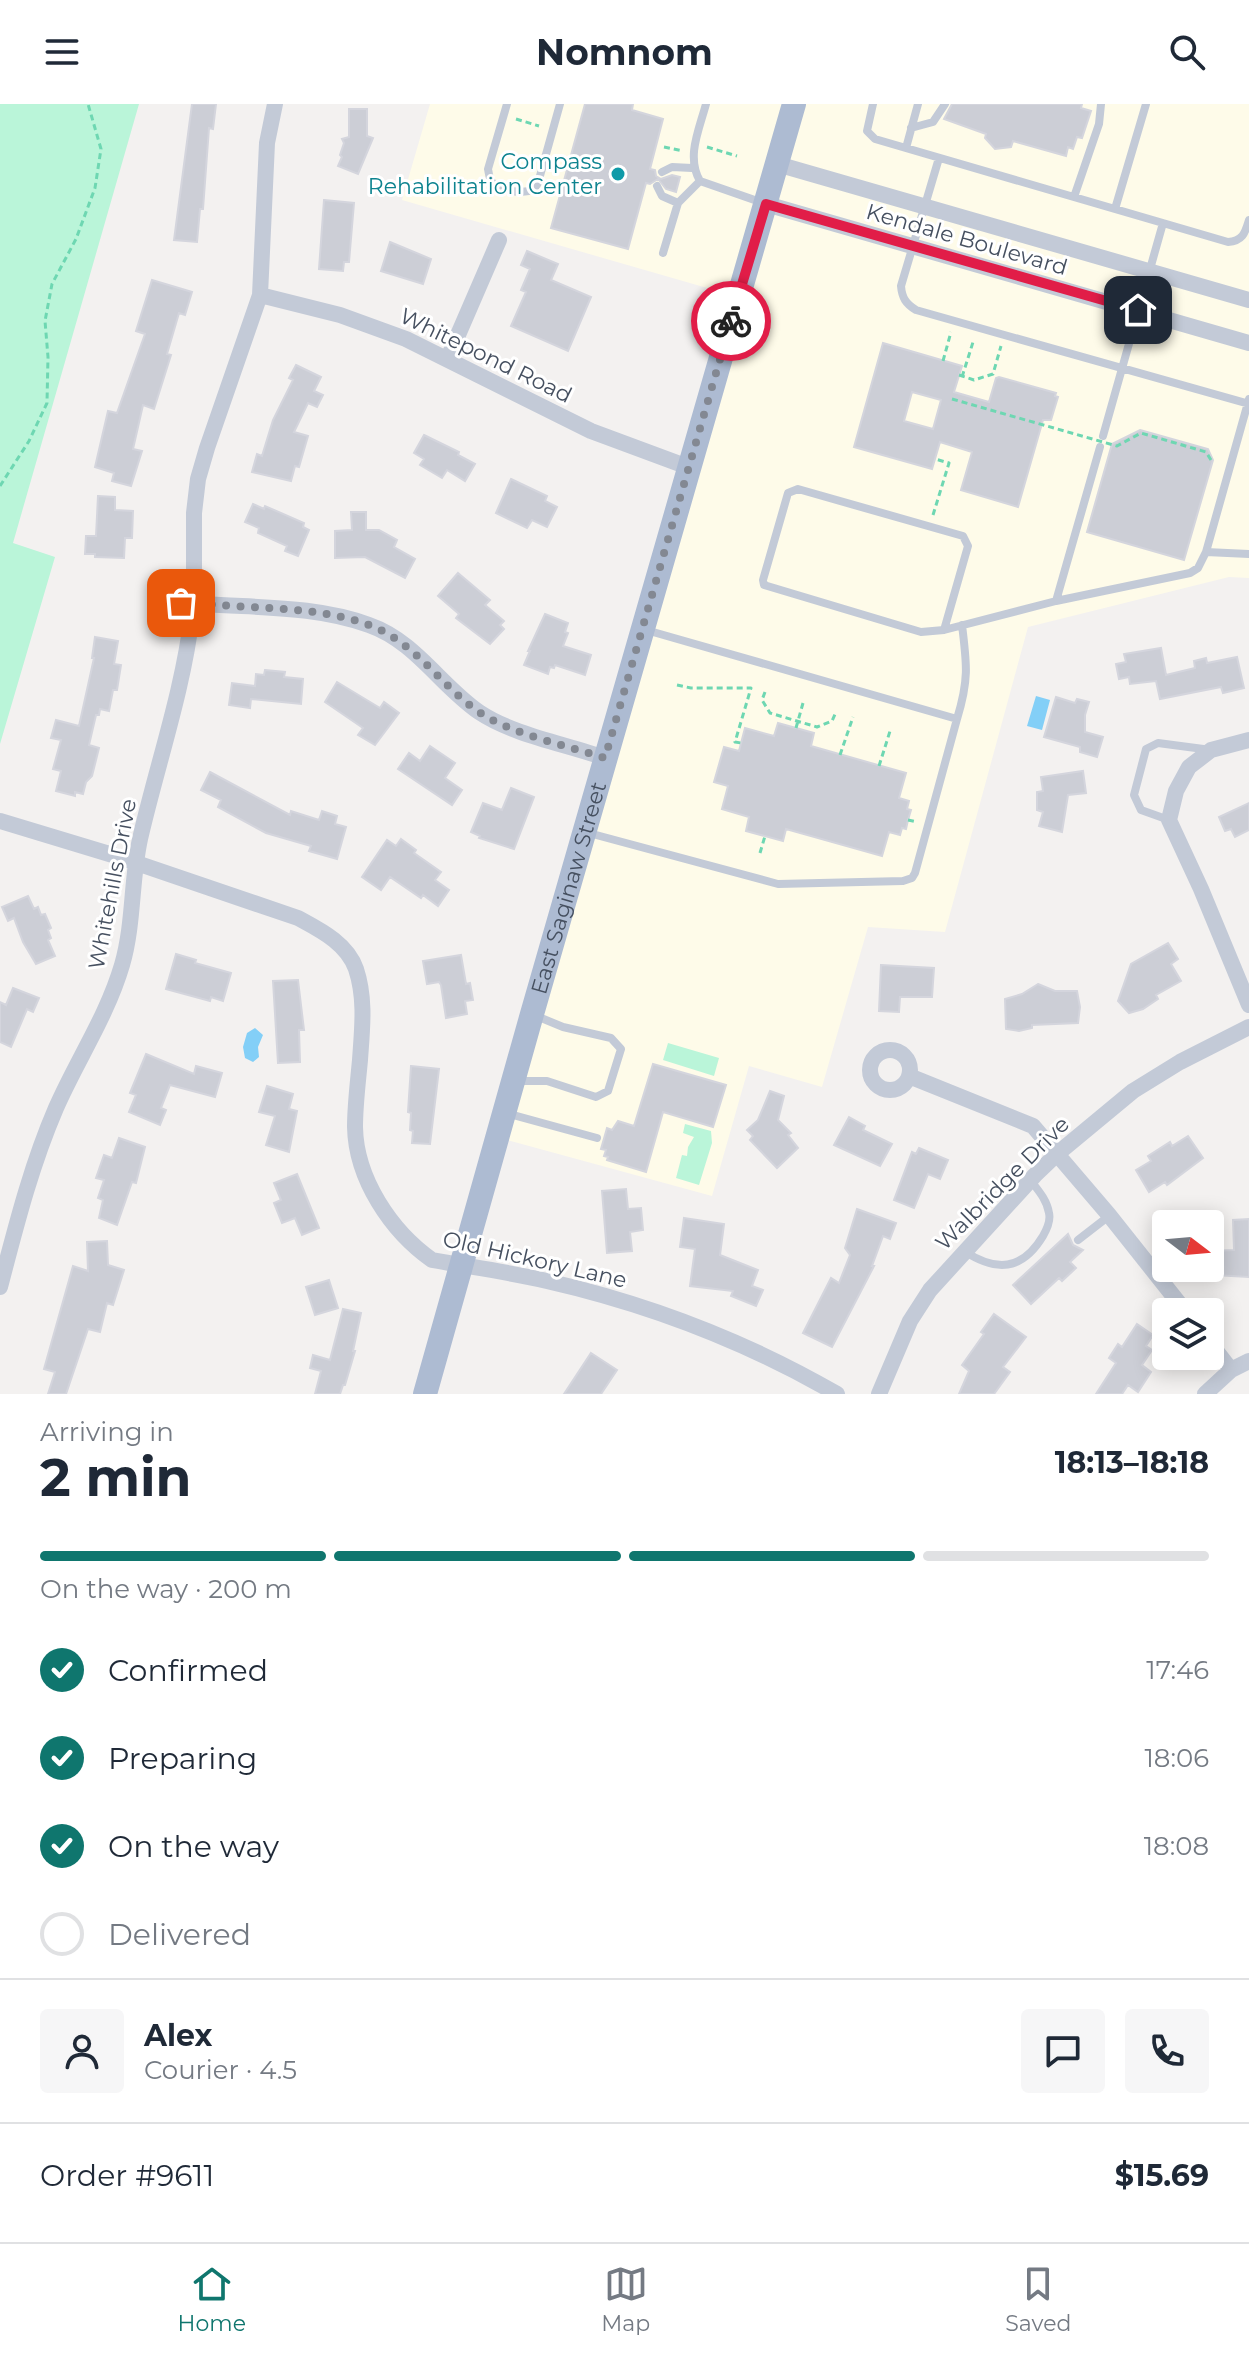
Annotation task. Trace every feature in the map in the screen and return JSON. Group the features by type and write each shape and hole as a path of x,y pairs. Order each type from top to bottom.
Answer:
{"main road":[{"name":"East Saginaw Street","path":"425,1394 794,104"}],"street":[{"name":"Whitehills Drive","path":"0,1287 23,1197 38,1153 109,1001 122,964 136,864 184,663 192,615 184,611 181,603 183,595 194,591 194,513 198,479 260,295 267,143 275,104"},
{"name":"Kendale Boulevard","path":"777,164 1249,300"},
{"name":"Kendale Boulevard","path":"766,204 1249,343"},
{"path":"448,358 499,240"},
{"name":"Whitepond Road","path":"260,295 340,315 406,339 591,431 688,467"},
{"path":"192,615 202,611 205,604 203,596 194,591"},
{"path":"205,604 298,610 370,625 413,651 459,697 481,713 503,725 605,758"},
{"path":"1249,740 1211,750 1189,767 1176,791 1169,820 1249,1005"},
{"name":"Old Hickory Lane","path":"0,821 298,918 323,931 341,946 355,967 363,1007 355,1129 358,1153 381,1207 419,1250 432,1260 546,1281 643,1308 737,1344 837,1394"},
{"name":"Walbridge Drive","path":"879,1394 910,1321 930,1290 1030,1180 1133,1091 1180,1062 1249,1027"},
{"path":"909,1076 1033,1126 1175,1298"},
{"path":"1224,1361 1231,1370"},
{"path":"1205,1394 1231,1370 1249,1361"}],"lane":[{"path":"507,104 488,169 492,183 522,193 534,189 560,104"},
{"path":"706,104 693,149 692,168 700,181 766,204"},
{"path":"873,104 867,131 875,139 1228,242 1240,239 1248,224"},
{"path":"906,148 918,104"},
{"path":"911,128 933,122 945,104"},
{"path":"1074,197 1099,124 1101,104"},
{"path":"1115,209 1146,104"},
{"path":"939,158 901,286 907,305 1249,402 1206,552 1198,568 1190,573 1056,601 944,630 921,632 895,626 764,585 788,493 793,489 963,536 968,546 944,630"},
{"path":"662,172 672,167 692,168"},
{"path":"663,253 678,203 700,181"},
{"path":"657,186 662,196 678,203"},
{"path":"1103,436 1163,223"},
{"path":"1056,601 1100,447"},
{"path":"1206,552 1249,554"},
{"path":"584,832 778,884 908,880 915,873 966,689 968,670 962,625"},
{"path":"642,629 957,719"},
{"path":"1169,820 1141,810 1134,795 1146,749 1158,743 1211,750"},
{"path":"514,1081 547,1081 596,1097 604,1095 621,1049 611,1038 563,1027 532,1014"},
{"path":"505,1113 597,1138"},
{"path":"964,1251 979,1261 1009,1265 1020,1262 1038,1244 1048,1227 1050,1215 1042,1195 1030,1180"},
{"path":"1078,1240 1109,1215"}],"path":[{"path":"0,486 29,441 47,403 45,321 52,284 76,239 95,188 101,149 88,104"},
{"path":"504,116 552,132"},
{"path":"943,361 951,332"},
{"path":"974,339 961,376 974,380 993,374 1001,346"},
{"path":"952,399 1117,446 1141,433 1206,452 1211,460"},
{"path":"930,526 949,463 935,459"},
{"path":"677,685 691,688 751,688 735,742 741,743"},
{"path":"765,692 762,700 770,713 817,727 832,721 836,712"},
{"path":"796,728 803,703"},
{"path":"840,755 853,717"},
{"path":"879,766 891,728"},
{"path":"908,820 917,822"},
{"path":"760,853 765,836"}],"shaded area":[{"path":"430,104 1249,104 1249,578 1229,577 1028,627 945,932 868,927 822,1087 749,1066 712,1196 489,1135 728,294 402,200"}],"green space":[{"path":"0,104 139,104 13,543 55,557 0,744"},
{"path":"668,1043 719,1058 714,1076 663,1060"},
{"path":"685,1124 711,1131 712,1143 699,1185 676,1178 682,1155 687,1156 694,1137 683,1133"}],"water":[{"path":"1036,696 1050,700 1042,730 1027,726"},
{"path":"255,1028 263,1035 258,1047 259,1057 253,1062 245,1058 243,1047 247,1033"}],"building":[{"path":"192,104 216,104 213,129 209,128 203,209 200,209 197,242 174,240"},
{"name":"Compass Rehabilitation Center","path":"585,104 633,104 632,110 663,119 650,169 655,170 656,176 661,179 672,175 680,177 676,192 666,189 658,179 646,183 628,249 551,228"},
{"path":"952,104 1082,104 1081,108 1091,111 1082,138 1077,137 1073,149 1068,147 1066,156 1013,141 1011,147 995,149 985,138 986,134 944,119"},
{"path":"349,109 367,109 367,136 373,138 358,174 338,166 342,157 342,139 349,137"},
{"path":"324,200 354,203 349,262 344,262 343,271 319,269"},
{"path":"390,242 431,259 423,284 381,271"},
{"path":"527,251 558,264 551,280 591,297 568,351 511,326 526,292 521,290 530,269 521,265"},
{"path":"152,280 192,292 185,315 179,313 167,354 171,355 154,409 143,405 133,449 142,451 131,486 112,481 114,473 95,467 108,411 117,413 145,334 136,331"},
{"path":"883,343 962,366 954,392 989,402 996,378 999,377 1056,393 1058,397 1051,420 1043,420 1018,507 961,490 972,452 940,442 932,469 854,447","holes":["912,392 941,400 933,429 904,421"]},
{"path":"296,365 321,377 314,391 323,395 317,407 308,403 294,432 308,436 299,467 295,466 291,481 252,472 257,454 262,456 273,420 293,380 289,378"},
{"path":"1140,430 1208,449 1213,460 1184,560 1087,532 1112,444"},
{"path":"424,435 459,452 458,455 475,464 465,481 447,470 442,478 420,465 424,459 414,453"},
{"path":"511,479 547,496 545,501 557,507 547,527 532,520 527,528 496,513"},
{"path":"98,496 115,497 115,510 133,511 132,538 125,538 124,558 85,554 86,536 96,536"},
{"path":"253,504 304,523 303,527 309,530 298,556 285,551 287,546 258,533 259,528 245,522"},
{"path":"351,512 366,512 366,530 379,530 397,540 394,547 415,559 405,578 365,557 335,558 335,531 352,530"},
{"path":"458,573 490,600 485,605 504,621 500,625 504,629 490,644 456,618 459,614 438,596"},
{"path":"545,614 568,623 563,646 591,655 585,675 555,665 554,668 550,667 548,674 524,665"},
{"path":"95,637 118,641 114,664 121,665 117,690 113,690 109,711 100,709 99,715 96,715 89,745 99,748 92,776 86,782 83,794 75,792 75,796 56,791 61,771 53,769 61,740 51,738 56,720 79,726 94,658"},
{"path":"1161,648 1166,675 1195,668 1194,661 1206,658 1207,663 1237,657 1244,688 1223,693 1221,687 1160,699 1156,681 1130,684 1129,677 1119,679 1116,664 1126,662 1124,654"},
{"path":"265,670 285,672 284,677 303,679 301,704 251,699 250,708 229,705 232,683 255,686 256,674 264,675"},
{"path":"337,682 380,708 384,702 399,713 375,745 358,735 363,728 325,702"},
{"path":"1056,697 1075,703 1077,699 1089,702 1085,732 1103,737 1097,757 1080,752 1080,747 1044,737"},
{"path":"778,723 814,733 811,746 906,773 899,798 909,801 907,809 911,810 906,829 902,828 900,835 889,832 882,856 786,829 783,841 746,831 749,817 722,809 728,786 714,782 724,747 739,751 745,728 774,736"},
{"path":"430,746 455,763 445,778 462,790 452,805 398,769 409,753 420,761"},
{"path":"1083,771 1086,793 1068,795 1062,832 1039,826 1043,812 1037,810 1037,792 1043,791 1041,777"},
{"path":"210,772 290,815 291,811 319,820 322,811 337,816 335,824 346,827 337,859 309,851 311,846 266,833 218,807 221,800 201,790"},
{"path":"511,788 534,797 514,849 479,838 471,832 483,803 502,810"},
{"path":"1249,803 1249,830 1235,837 1231,829 1225,831 1219,817"},
{"path":"401,839 416,850 414,853 441,872 435,880 449,890 438,906 390,877 381,890 362,877 387,840 396,846"},
{"path":"28,896 34,909 38,907 41,915 45,914 51,928 48,930 51,938 48,940 55,956 36,964 14,918 8,921 2,907"},
{"path":"1168,943 1178,959 1171,964 1181,981 1156,995 1158,999 1143,1009 1129,1013 1118,1001 1131,964"},
{"path":"176,954 231,973 223,1001 211,997 210,1001 166,989"},
{"path":"461,955 466,984 470,983 473,1000 465,1001 467,1014 446,1018 441,985 439,982 427,984 423,961"},
{"path":"881,965 934,968 932,997 900,997 899,1012 879,1011"},
{"path":"298,980 304,1030 299,1030 300,1062 278,1063 273,981"},
{"path":"1038,984 1055,991 1077,991 1080,1007 1078,1023 1032,1025 1032,1028 1019,1031 1006,1029 1005,999 1022,994"},
{"path":"13,988 39,998 33,1012 27,1009 11,1047 0,1042 0,1002 6,1005"},
{"path":"146,1054 194,1074 196,1066 222,1073 215,1097 170,1085 161,1108 166,1110 160,1125 129,1112 136,1095 130,1093"},
{"path":"653,1064 726,1085 713,1127 663,1112 646,1172 607,1160 608,1157 604,1156 606,1150 601,1149 607,1128 612,1130 618,1121 634,1126"},
{"path":"411,1066 439,1069 430,1144 412,1143 411,1113 408,1112"},
{"path":"267,1086 293,1094 289,1109 297,1111 289,1152 266,1145 275,1116 259,1112"},
{"path":"770,1091 784,1096 778,1120 791,1133 788,1135 798,1148 777,1168 750,1140 753,1136 747,1130 758,1120"},
{"path":"849,1117 865,1126 863,1130 892,1144 880,1166 834,1145"},
{"path":"1188,1136 1203,1158 1167,1185 1165,1182 1149,1192 1136,1170 1151,1161 1148,1156 1170,1142 1172,1146"},
{"path":"119,1138 145,1147 136,1183 132,1182 117,1225 99,1218 103,1200 98,1198 104,1180 96,1178 104,1155 112,1158"},
{"path":"919,1148 948,1160 940,1179 928,1174 914,1208 894,1200 912,1152 916,1154"},
{"path":"297,1174 319,1228 302,1235 295,1218 282,1223 274,1203 281,1200 274,1183"},
{"path":"626,1189 628,1209 641,1208 643,1230 630,1232 632,1251 607,1253 602,1191"},
{"path":"857,1209 896,1223 890,1239 883,1236 874,1266 832,1347 803,1333 831,1278 839,1283 850,1255 845,1248"},
{"path":"684,1218 724,1224 720,1255 758,1270 752,1286 763,1290 756,1306 731,1296 733,1291 690,1286 695,1249 680,1247"},
{"path":"1249,1219 1249,1277 1224,1276 1224,1250 1234,1250 1233,1220"},
{"path":"1068,1234 1073,1245 1083,1250 1070,1262 1076,1268 1062,1281 1059,1278 1031,1304 1013,1285"},
{"path":"107,1241 108,1265 124,1270 113,1305 107,1303 100,1332 88,1329 66,1394 48,1394 55,1372 44,1369 73,1266 88,1271 87,1242"},
{"path":"329,1280 338,1308 315,1315 306,1287"},
{"path":"343,1309 361,1313 345,1385 340,1394 315,1394 321,1371 310,1368 313,1355 330,1360"},
{"path":"994,1314 1026,1337 1003,1367 1010,1372 994,1394 959,1394 969,1371 962,1365"},
{"path":"1137,1324 1152,1334 1146,1346 1152,1350 1142,1365 1151,1372 1138,1392 1128,1385 1122,1394 1096,1394 1116,1363 1109,1358 1118,1344 1122,1347"},
{"path":"591,1353 617,1370 601,1394 564,1394"}],"way so far":[{"path":"181,603 184,611 191,615 199,614 205,604 298,610 370,625 413,651 459,697 481,713 503,725 605,758 731,321"}],"place":[{"name":"Compass Rehabilitation Center","path":"618,174"}],"route":[{"path":"731,321 766,204 1138,310"}]}
